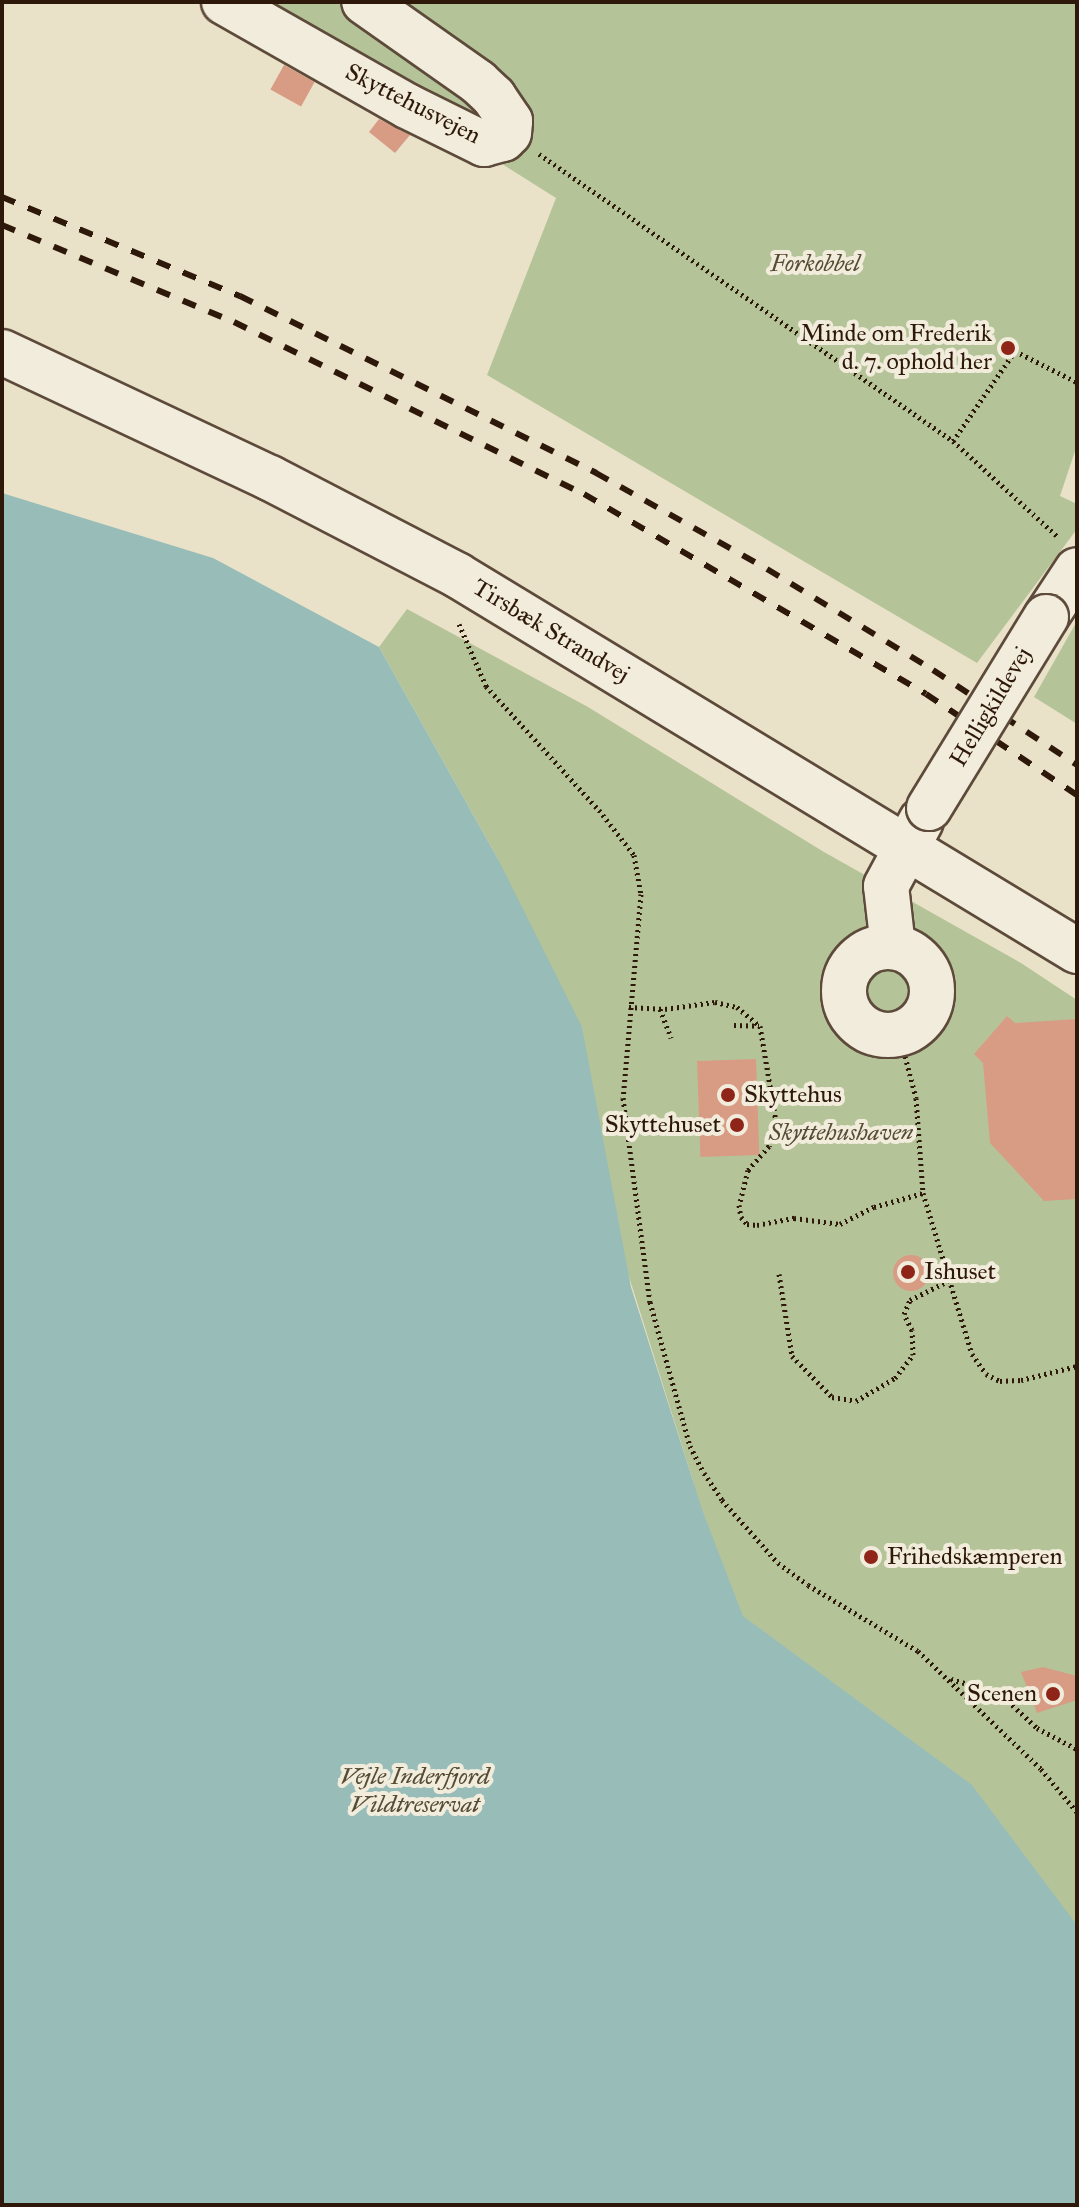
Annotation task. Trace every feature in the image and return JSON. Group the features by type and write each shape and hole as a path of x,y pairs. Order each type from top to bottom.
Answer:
{"street":[{"name":"Skyttehusvejen","path":"224,2 407,106 484,144 503,139 509,133 510,121 494,97 478,82 364,2"},
{"name":"Tirsbæk Strandvej","path":"2,352 270,478 457,575 1077,951"},
{"name":"Helligkildevej","path":"893,947 886,886 906,845 1046,617 1071,557"},
{"path":"893,947 919,959 932,983 932,997 921,1020 899,1033 875,1033 864,1027 846,1004 844,990 855,962 879,948 893,947"}],"path":[{"path":"509,133 953,441 1071,557"},
{"path":"953,441 1015,351 1077,382"},
{"path":"457,575 460,631 486,686 599,810 634,855 641,894 623,1098 650,1302 690,1446 722,1500 778,1563 808,1585 918,1651 950,1678 1041,1769 1077,1812"},
{"path":"629,1007 660,1009 715,1002 737,1007 760,1026 776,1122 769,1146 748,1170 739,1205 741,1217 747,1224 794,1218 840,1224 874,1207 923,1193"},
{"path":"660,1009 671,1038"},
{"path":"734,1025 760,1026"},
{"path":"899,1033 916,1098 923,1193 972,1354 992,1378 1021,1380 1077,1366"},
{"path":"779,1274 792,1356 832,1397 856,1401 895,1378 913,1355 912,1330 904,1314 910,1300 948,1281"},
{"path":"950,1678 999,1693 1048,1736 1077,1749"}],"green space":[{"name":"Forkobbel","path":"246,2 1077,2 1077,445 1060,496 1077,504 1077,529 977,663 487,375 556,198"},
{"name":"Vejle Inderfjord Vildtreservat","path":"2,513 694,1484 498,859 379,647 407,609 588,707 824,852 1021,963 1077,1000 1077,2205 2,2205"},
{"path":"1077,621 1077,724 1034,697"}],"water":[{"name":"Vejle Inderfjord Vildtreservat","path":"2,493 213,558 379,647 498,859 582,1027 631,1287 703,1512 743,1616 972,1785 1077,1925 1077,2205 2,2205"}],"building":[{"path":"284,65 315,82 301,106 270,89"},
{"path":"379,119 410,135 395,153 369,132"},
{"path":"1007,1016 1015,1023 1077,1019 1077,1199 1044,1201 990,1143 983,1063 974,1054"},
{"name":"Skyttehus","path":"756,1059 759,1155 700,1157 697,1061"},
{"path":"911,1255 924,1260 929,1273 924,1286 911,1291 898,1286 893,1273 898,1260"},
{"name":"Scenen","path":"1043,1667 1077,1676 1077,1700 1037,1713 1021,1672"}],"railway":[{"path":"2,197 240,296 596,473 767,569 933,670 1077,765"},
{"path":"2,225 234,322 584,494 926,694 1077,795"}],"place":[{"name":"Minde om Frederik d. 7. ophold her","path":"1008,348"},
{"name":"Skyttehus","path":"728,1095"},
{"name":"Skyttehuset","path":"737,1125"},
{"name":"Ishuset","path":"908,1272"},
{"name":"Frihedskæmperen","path":"871,1557"},
{"name":"Scenen","path":"1053,1694"}],"park label":[{"name":"Skyttehushaven","path":"841,1133"}]}
